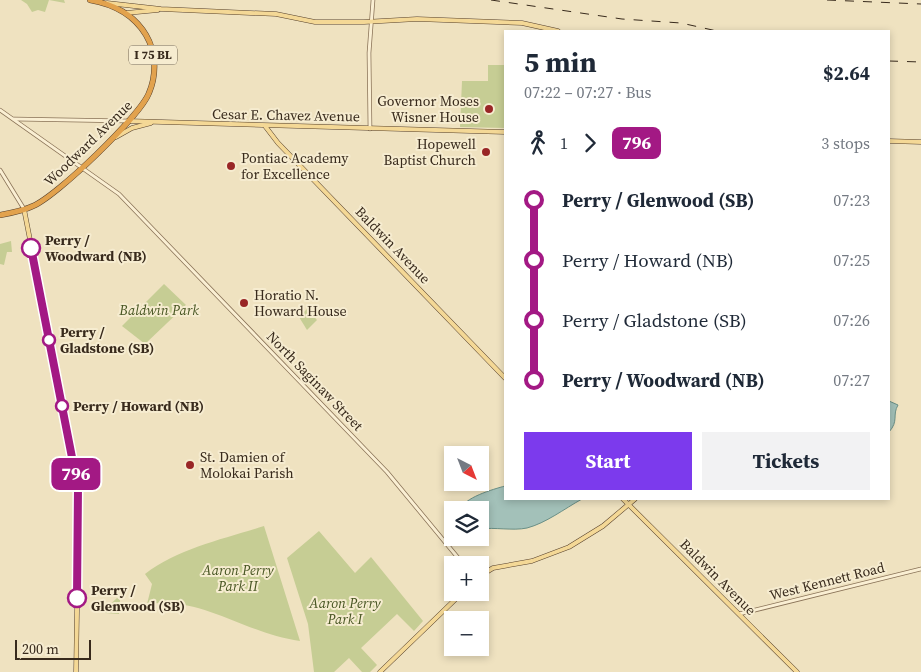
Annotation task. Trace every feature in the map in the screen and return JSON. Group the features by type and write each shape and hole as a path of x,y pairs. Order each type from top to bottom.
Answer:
{"highway":[{"name":"Woodward Avenue","path":"0,215 24,209 50,196 128,122 149,95 155,68 153,51 147,37 137,23 126,13 105,3 90,0"}],"main road":[{"path":"105,3 161,9 276,14 315,22 417,19 522,23 554,30"},
{"path":"126,13 161,9"},
{"name":"Cesar E. Chavez Avenue","path":"128,122 504,132"},
{"path":"106,144 132,128 151,124"},
{"name":"Baldwin Avenue","path":"265,126 284,149 504,377"},
{"path":"890,141 921,142"},
{"path":"24,209 79,495 76,672"},
{"name":"Baldwin Avenue","path":"625,500 797,672"},
{"path":"489,570 532,560 569,547 603,526 634,500"},
{"path":"380,672 454,601"}],"street":[{"path":"370,129 373,0"},
{"name":"North Saginaw Street","path":"0,110 116,191 380,464 457,556"},
{"path":"12,118 128,122"},
{"path":"0,170 24,209"},
{"name":"West Kennett Road","path":"739,614 921,569"}],"green space":[{"path":"21,0 49,0 45,12 38,10 32,12 27,4"},
{"path":"49,0 64,0 65,3"},
{"path":"488,65 504,65 504,128 460,127 462,81 488,81"},
{"path":"11,241 12,252 7,252 4,265 0,264 0,244"},
{"name":"Baldwin Park","path":"164,284 186,305 145,344 122,326"},
{"path":"307,309 317,320 307,330 299,317"},
{"name":"Aaron Perry Park II","path":"264,526 300,641 261,631 206,610 187,605 168,603 147,604 152,584 145,574 158,565 202,545"},
{"name":"Aaron Perry Park I","path":"319,531 355,573 371,557 423,621 414,631 397,614 361,648 377,665 370,672 362,672 349,658 334,672 314,672 308,624 287,558"},
{"path":"117,598 120,600 119,614 105,613 104,610"}],"water":[{"path":"890,401 898,405 890,431"},
{"path":"504,486 504,500 580,500 541,523 522,529 510,529 489,528 489,501 468,501"}],"railway":[{"path":"491,0 622,19 681,23 712,30"},
{"path":"827,0 921,4"},
{"path":"890,61 921,62"}],"bus line":[{"name":"796","path":"31,248 79,495 77,598"}],"place":[{"name":"Governor Moses Wisner House","path":"489,109"},
{"name":"Hopewell Baptist Church","path":"486,152"},
{"name":"Pontiac Academy for Excellence","path":"231,166"},
{"name":"Perry / Woodward (NB)","path":"31,248"},
{"name":"Horatio N. Howard House","path":"244,303"},
{"name":"Perry / Gladstone (SB)","path":"49,340"},
{"name":"Perry / Howard (NB)","path":"62,406"},
{"name":"St. Damien of Molokai Parish","path":"190,465"},
{"name":"Perry / Glenwood (SB)","path":"77,598"}]}
